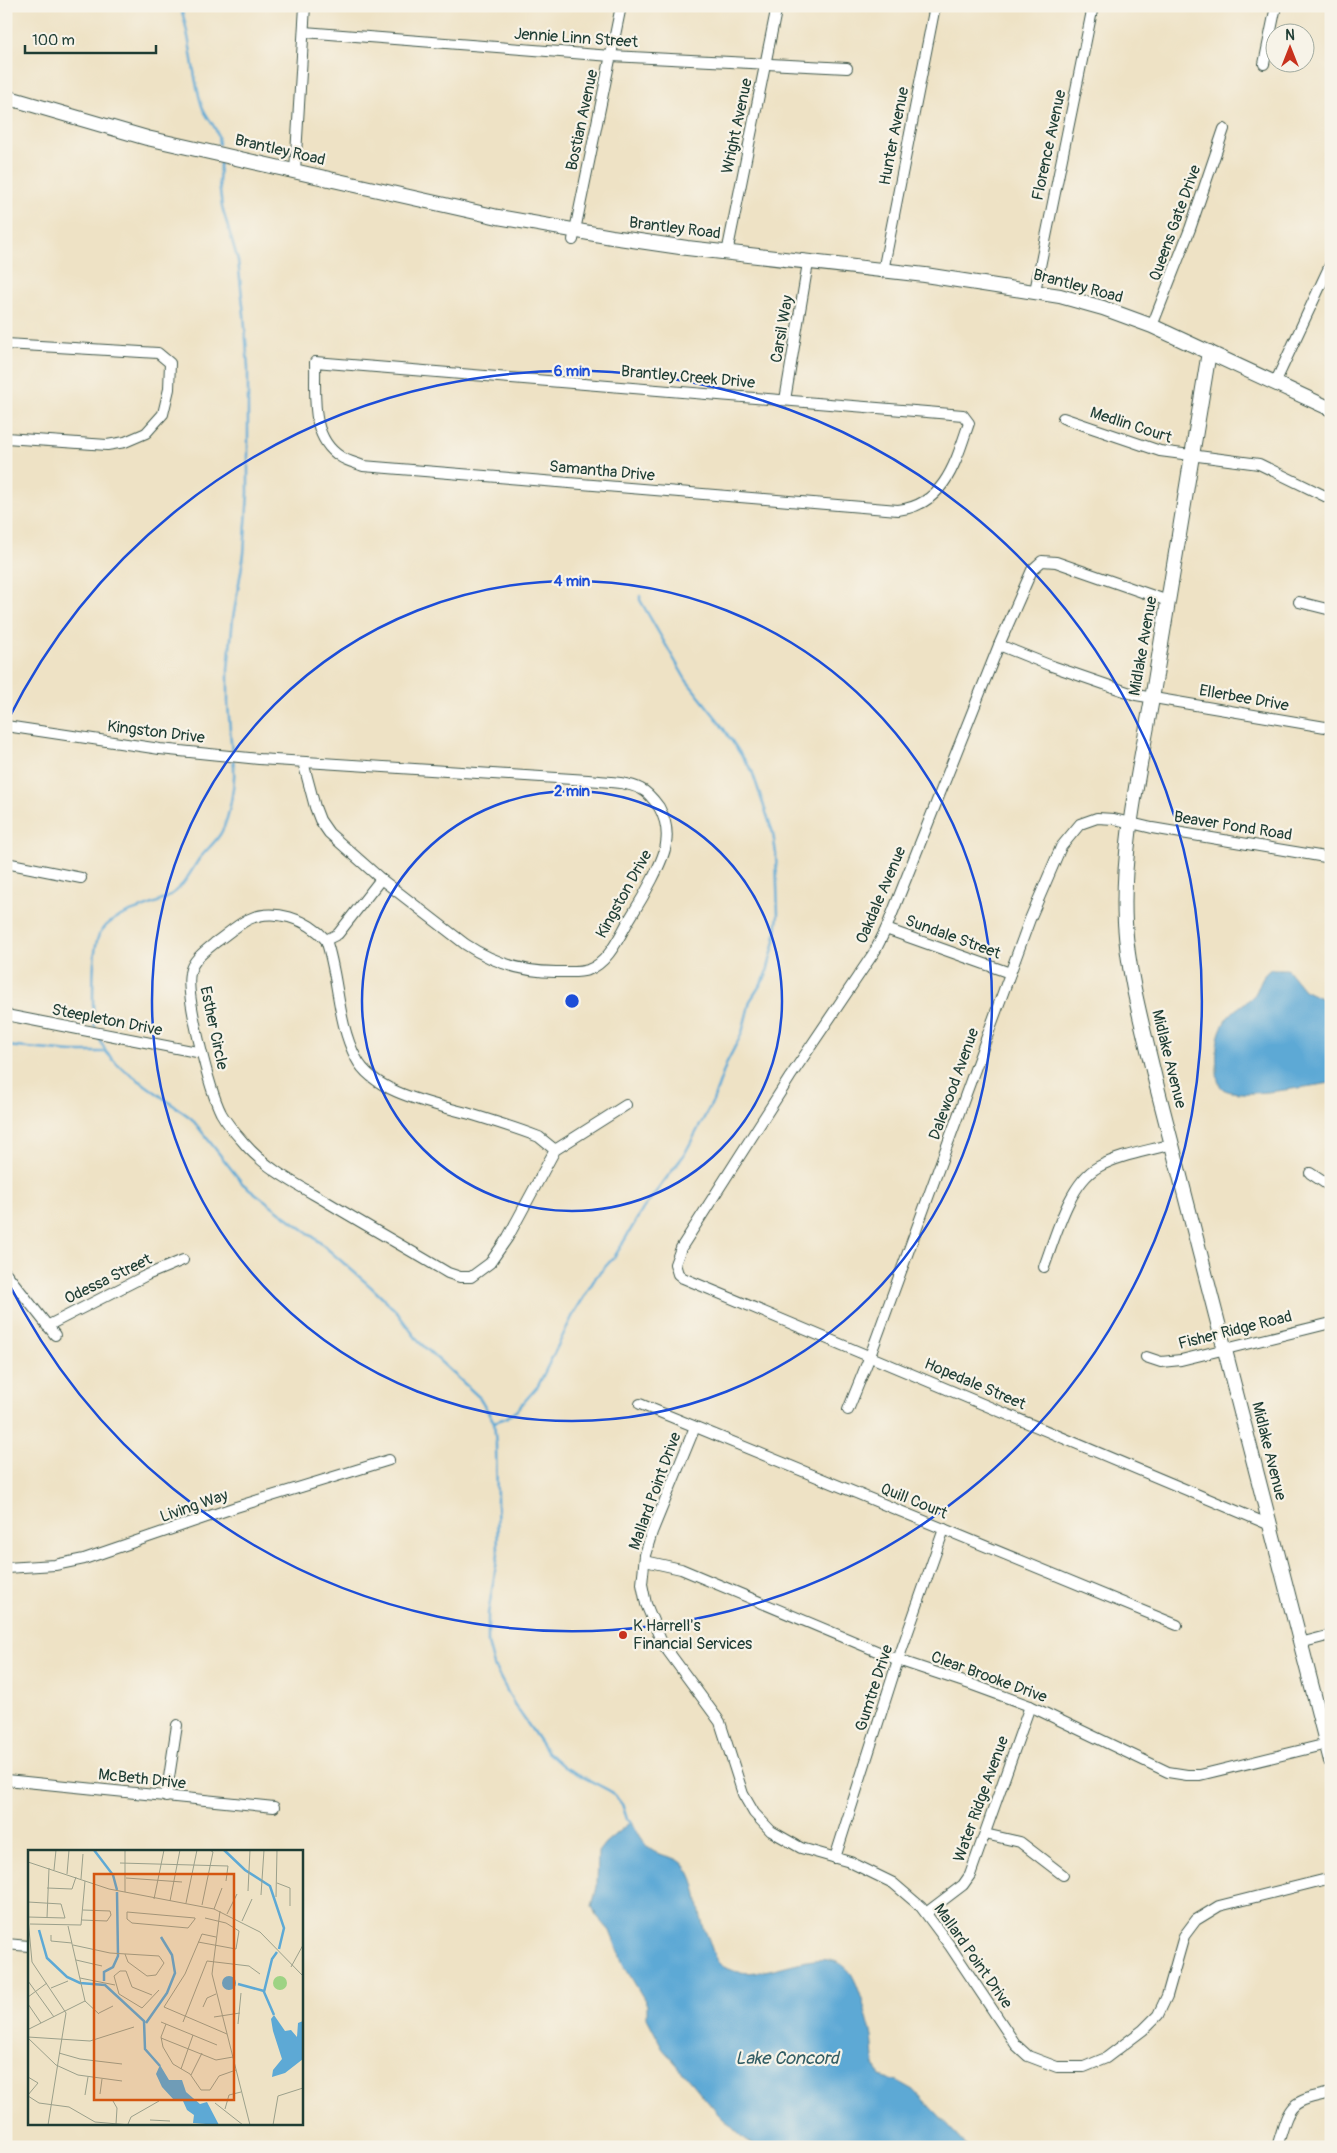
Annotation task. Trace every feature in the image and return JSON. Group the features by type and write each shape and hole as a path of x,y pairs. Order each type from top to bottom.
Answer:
{"street":[{"path":"295,171 305,6"},
{"name":"Bostian Avenue","path":"574,235 621,6"},
{"name":"Wright Avenue","path":"727,253 777,6"},
{"name":"Hunter Avenue","path":"883,271 935,6"},
{"name":"Florence Avenue","path":"1035,291 1093,6"},
{"path":"1273,22 1276,6"},
{"name":"Jennie Linn Street","path":"304,32 611,56 846,68"},
{"name":"Brantley Road","path":"6,96 147,138 574,235 883,271 1060,296 1103,308 1152,326 1331,409"},
{"name":"Queens Gate Drive","path":"1152,326 1190,229 1224,129"},
{"name":"Carsil Way","path":"784,400 808,262"},
{"path":"1275,383 1331,263"},
{"path":"6,344 158,353 170,363 169,389 163,414 146,433 125,442 107,445 6,438"},
{"name":"Midlake Avenue","path":"1209,352 1130,823 1124,886 1127,949 1135,995 1172,1144 1331,1761"},
{"name":"Brantley Creek Drive","path":"315,362 963,415 970,423 949,473"},
{"name":"Samantha Drive","path":"315,362 317,423 326,440 340,456 363,466 898,510 922,504 935,494 949,473"},
{"name":"Medlin Court","path":"1063,418 1135,444 1174,454 1192,456"},
{"path":"1192,456 1260,464 1331,499"},
{"name":"Oakdale Avenue","path":"675,1264 676,1256 790,1077 875,951 886,929 1027,578 1037,565 1042,562 1056,562 1168,601"},
{"path":"1298,602 1331,610"},
{"name":"Ellerbee Drive","path":"999,645 1058,668 1136,694 1331,728"},
{"name":"Kingston Drive","path":"6,726 160,749 303,762 624,783 639,788 654,801 661,811 667,836 665,851 638,904 604,960 590,970 582,972 533,971 499,963 465,944 381,879 334,838 320,820 303,762"},
{"name":"Dalewood Avenue","path":"848,1410 870,1356 1010,973 1055,857 1072,832 1085,821 1097,818 1114,819 1130,823"},
{"name":"Beaver Pond Road","path":"1130,823 1331,858"},
{"path":"6,863 81,878"},
{"path":"381,879 338,934 326,940 347,1033 356,1059 368,1074 385,1086 408,1096 539,1136 555,1150"},
{"name":"Esther Circle","path":"326,940 307,923 286,917 267,915 248,920 207,949 193,966 189,981 202,1053 221,1112 254,1153 284,1177 448,1273 460,1277 471,1277 490,1263 508,1236 555,1150 626,1105"},
{"name":"Sundale Street","path":"886,929 1010,973"},
{"name":"Steepleton Drive","path":"6,1015 202,1053"},
{"path":"1044,1267 1073,1193 1083,1179 1099,1166 1172,1144"},
{"path":"1310,1173 1331,1188"},
{"name":"Odessa Street","path":"48,1326 146,1276 183,1260"},
{"name":"Hopedale Street","path":"675,1264 678,1274 683,1278 1270,1525"},
{"path":"6,1273 55,1335"},
{"name":"Fisher Ridge Road","path":"1146,1357 1161,1362 1169,1362 1331,1323"},
{"name":"Quill Court","path":"640,1404 1177,1625"},
{"name":"Mallard Point Drive","path":"695,1427 652,1532 642,1584 646,1604 671,1657 720,1722 743,1794 754,1813 771,1831 801,1848 850,1862 893,1883 926,1913 1016,2046 1028,2056 1057,2067 1084,2067 1106,2058 1143,2030 1158,2015 1167,1996 1184,1936 1196,1920 1219,1906 1331,1878"},
{"name":"Living Way","path":"6,1568 55,1565 84,1559 236,1507 389,1460"},
{"name":"Gumtre Drive","path":"835,1858 898,1660 944,1529"},
{"name":"Clear Brooke Drive","path":"645,1561 681,1569 898,1660 1030,1706 1168,1772 1187,1776 1208,1773 1326,1744"},
{"path":"1300,1643 1331,1635"},
{"name":"Water Ridge Avenue","path":"926,1913 963,1885 970,1874 1030,1706"},
{"path":"166,1797 177,1725"},
{"name":"McBeth Drive","path":"6,1780 274,1807"},
{"path":"985,1834 1020,1842 1063,1875"},
{"path":"6,1944 28,1946"},
{"path":"1278,2147 1285,2122 1293,2106 1306,2098 1331,2093"}],"water":[{"path":"1271,969 1287,969 1304,990 1331,1003 1331,1083 1261,1093 1225,1090 1219,1084 1217,1076 1217,1045 1220,1031 1228,1017 1255,994 1263,977"},
{"name":"Lake Concord","path":"631,1821 641,1839 650,1849 678,1860 690,1873 704,1928 715,1958 721,1965 739,1972 756,1972 808,1961 824,1960 838,1963 850,1972 857,1984 865,2010 872,2038 875,2065 880,2076 898,2081 914,2090 968,2147 756,2147 744,2139 718,2114 662,2047 647,2018 647,2005 623,1964 610,1931 596,1915 592,1906 597,1887 598,1852 605,1843"}],"waterway":[{"path":"180,6 187,30 198,94 204,111 217,132 219,144"},
{"path":"220,162 219,183 222,207 238,261 248,368 248,493 244,554 233,618 228,669 228,705 232,754"},
{"path":"494,1422 506,1418 517,1410 538,1386 573,1315 596,1277 615,1256 643,1209 684,1155 713,1101 727,1062 742,1033 750,1001 766,976 775,941 778,915 776,854 773,833 752,771 717,719 686,680 640,600 640,596"},
{"path":"95,1029 94,966 99,935 112,921 160,901 174,893 182,885 199,859 219,837 230,807 234,776 233,759"},
{"path":"98,1036 106,1052 119,1066 191,1118 243,1184 316,1239 370,1286 396,1311 419,1342 480,1398 494,1422 496,1445 498,1554 488,1614 488,1643 494,1666 514,1704 547,1752 564,1767 610,1791 622,1804 627,1819 631,1821 630,1824"},
{"path":"6,1046 72,1052 106,1052"}],"place":[{"name":"K Harrell's Financial Services","path":"623,1635"}]}
